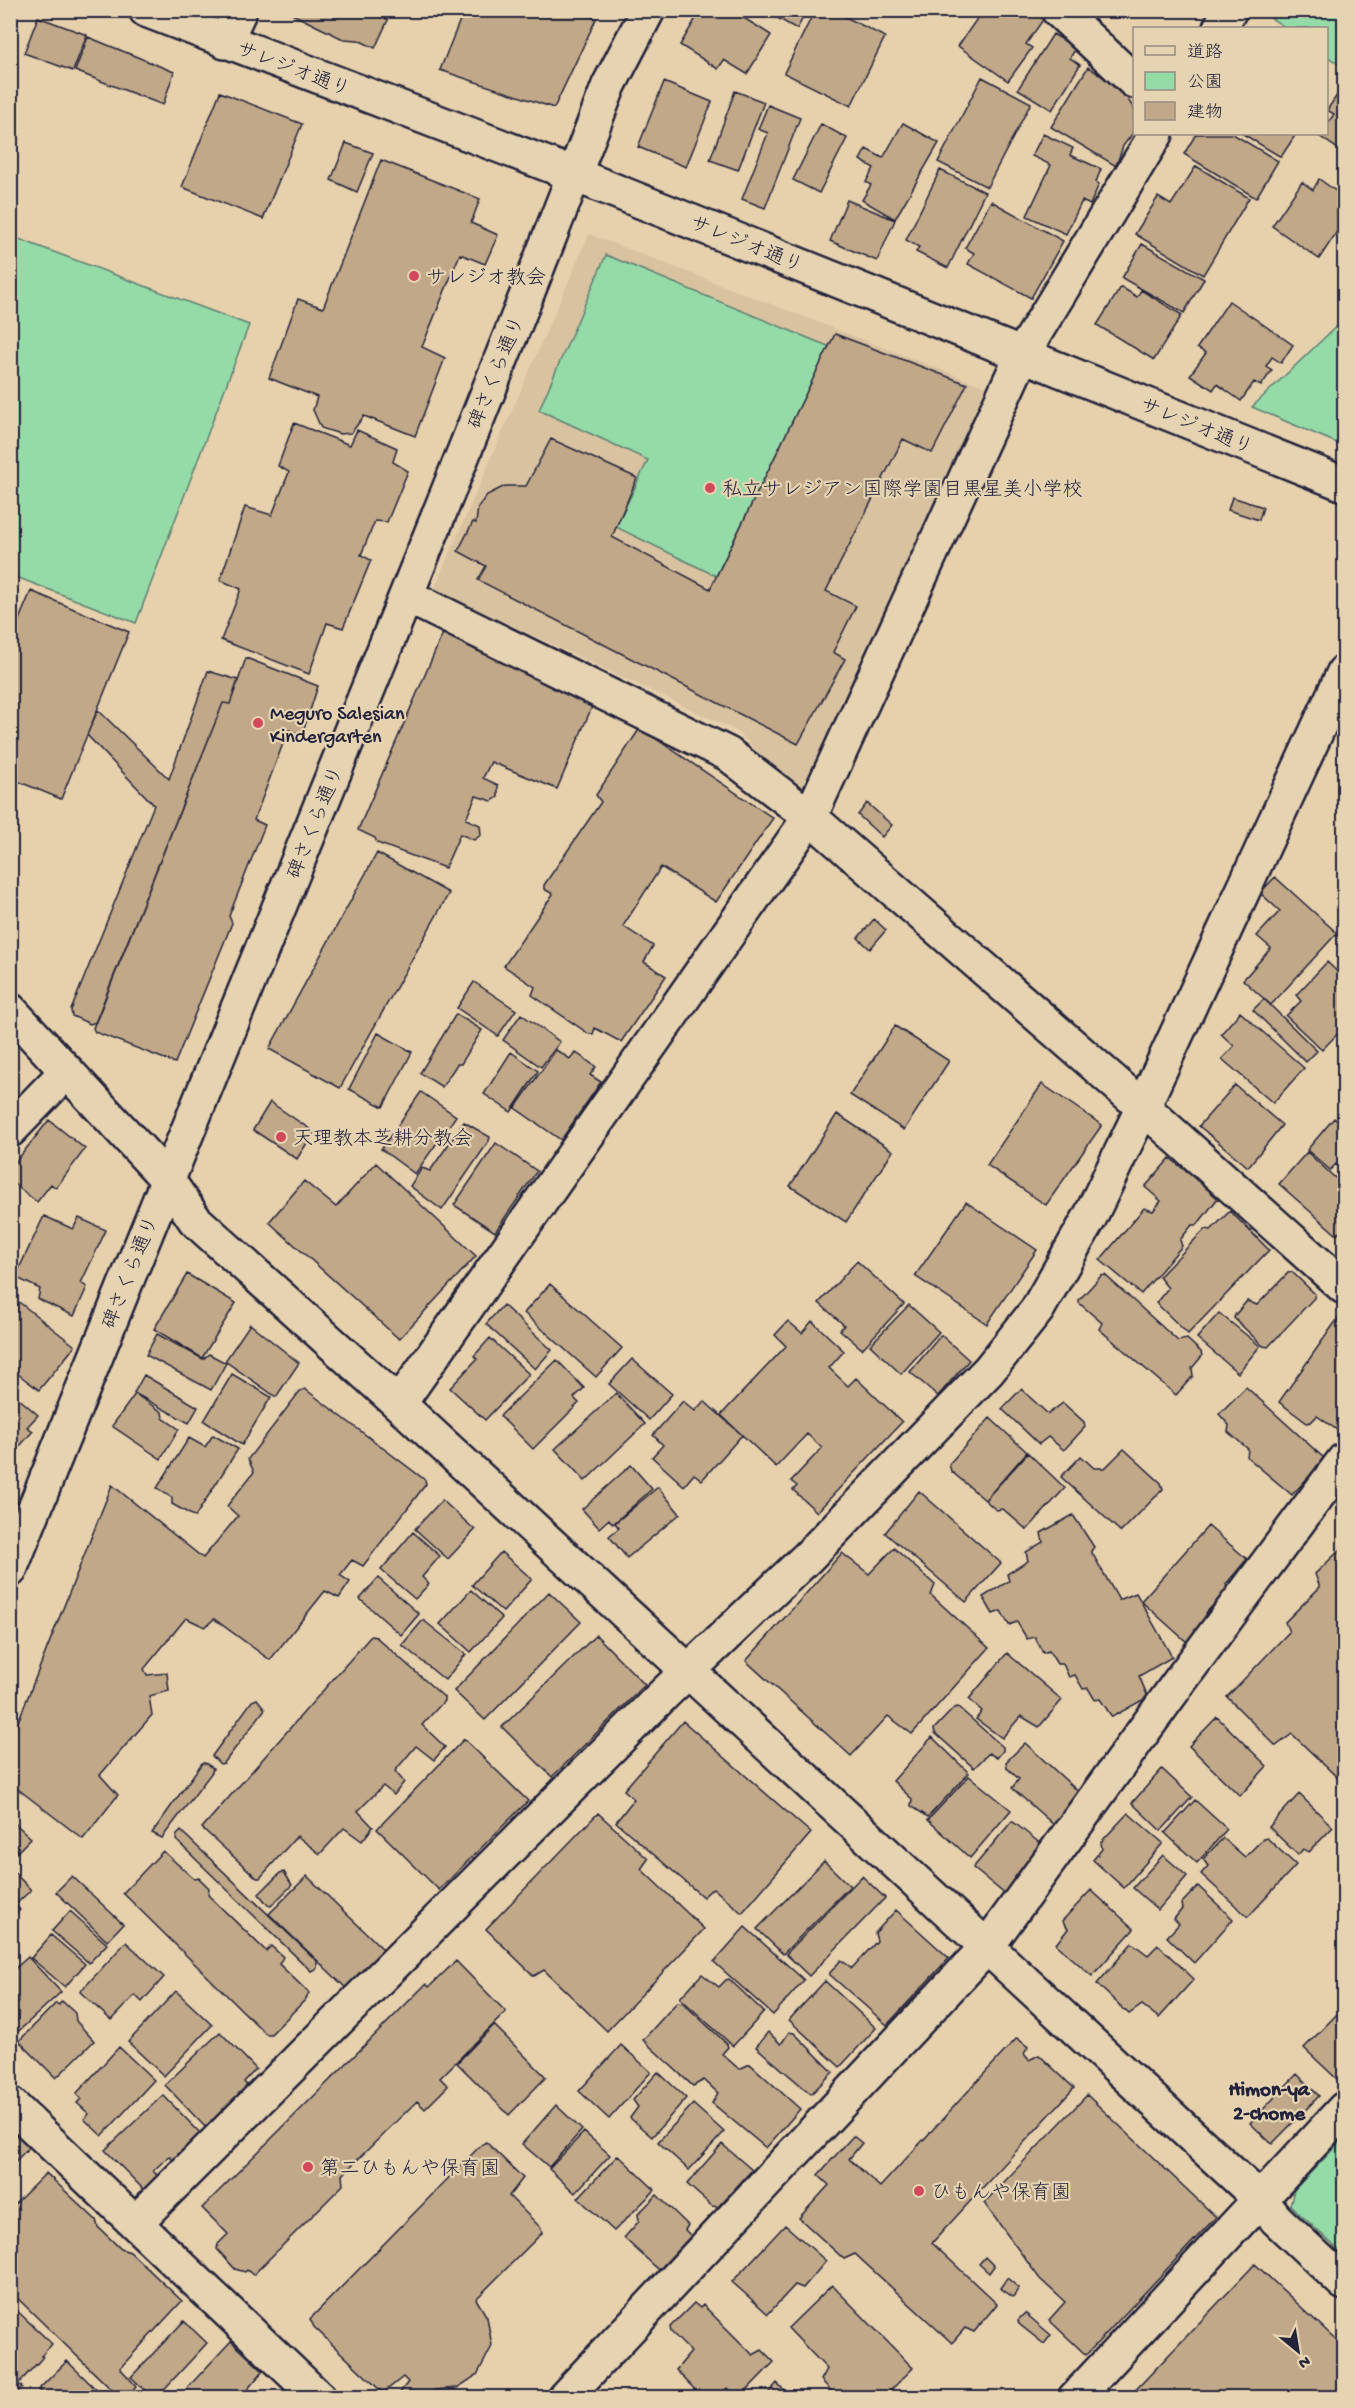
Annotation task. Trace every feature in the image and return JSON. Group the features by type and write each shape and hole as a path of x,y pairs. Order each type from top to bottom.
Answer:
{"street":[{"name":"サレジオ通り","path":"146,10 573,174 1344,484"},
{"path":"225,42 240,10"},
{"name":"碑さくら通り","path":"10,1570 167,1179 407,596 573,174 609,86 648,10"},
{"path":"1058,10 1133,80"},
{"path":"1221,27 1230,10"},
{"path":"399,1404 810,818 1023,353 1155,135"},
{"path":"407,596 728,754 810,818 1143,1107 1344,1287"},
{"path":"135,2223 688,1671 808,1557 989,1370 1037,1310 1090,1217 1143,1107 1344,672"},
{"path":"10,1010 167,1179 195,1220 399,1404 1260,2199 1276,2219 1344,2283"},
{"path":"10,1130 67,1071"},
{"path":"564,2397 986,1948 1344,1460"},
{"path":"10,2104 319,2397"},
{"path":"1075,2397 1344,2109"}],"shaded area":[{"name":"私立サレジアン国際学園目黒星美小学校","path":"589,234 986,387 808,799 735,730 434,589"}],"green space":[{"path":"1260,11 1344,11 1344,68 1328,57 1328,27 1284,27"},
{"path":"11,236 249,325 136,623 11,575"},
{"path":"606,255 830,347 716,576 616,527 648,460 539,410"},
{"path":"1344,319 1344,446 1252,407"},
{"path":"1344,2138 1344,2255 1290,2205 1294,2190"}],"building":[{"path":"284,10 381,10 380,14 388,20 375,48 358,40 343,39"},
{"path":"464,10 578,10 596,19 554,108 440,70"},
{"path":"701,10 731,10 771,35 747,74 724,60 718,69 680,45"},
{"path":"763,10 807,10 797,29"},
{"path":"815,10 832,10 885,37 851,106 784,73"},
{"path":"983,10 1036,10 1045,17 1026,44 1032,48 1008,81 958,46"},
{"path":"38,17 87,35 73,71 24,53"},
{"path":"1053,34 1076,48 1070,58 1080,65 1052,110 1018,89"},
{"path":"88,37 174,72 163,105 75,71"},
{"path":"1088,67 1122,90 1133,107 1133,133 1123,146 1116,166 1051,127"},
{"path":"982,77 1031,103 987,187 938,162"},
{"path":"664,82 712,102 686,167 638,147"},
{"path":"1344,85 1344,153 1319,136 1328,135 1328,123 1334,114 1328,109"},
{"path":"735,91 764,102 738,170 710,160"},
{"path":"220,92 302,124 263,219 182,187"},
{"path":"768,105 800,118 765,208 742,199 768,133 758,129"},
{"path":"903,123 939,143 895,219 862,200 871,185 866,182 874,168 860,160 866,149 883,158"},
{"path":"821,124 847,138 819,193 793,180"},
{"path":"1043,134 1073,148 1070,155 1101,169 1096,182 1099,184 1090,205 1082,201 1066,234 1027,216 1051,165 1032,156"},
{"path":"1195,135 1235,135 1278,161 1256,198 1184,154"},
{"path":"1245,135 1295,135 1281,157"},
{"path":"346,143 373,153 357,192 331,180"},
{"path":"381,160 480,199 471,223 498,235 485,264 460,254 422,347 445,358 415,436 364,416 351,433 340,434 321,428 313,410 317,397 269,378 298,299 323,308"},
{"path":"1196,166 1249,198 1203,275 1135,234 1158,197 1171,205"},
{"path":"940,170 985,192 948,268 916,252 919,247 906,240"},
{"path":"1319,179 1344,197 1344,221 1319,259 1272,226 1302,182 1313,190"},
{"path":"847,200 895,220 877,261 830,241"},
{"path":"991,201 1063,241 1031,298 968,264 974,253 965,248"},
{"path":"1142,244 1204,279 1184,313 1122,278"},
{"path":"1121,287 1137,297 1141,290 1182,315 1154,360 1097,325"},
{"path":"1229,301 1293,345 1281,363 1272,357 1266,366 1272,370 1261,386 1254,382 1241,401 1217,384 1213,390 1190,375 1206,353 1197,348"},
{"path":"835,334 967,384 932,453 903,439 826,591 856,606 833,652 845,659 798,744 478,580 486,566 458,551 473,522 476,523 478,507 487,495 505,486 526,486 551,439 637,478 612,537 710,589"},
{"path":"294,423 350,445 357,430 397,448 393,462 408,471 387,522 375,521 361,555 371,560 343,628 327,623 309,674 221,640 241,589 220,580 245,507 272,515 289,472 278,466"},
{"path":"1232,497 1263,507 1259,520 1228,510"},
{"path":"31,591 129,632 61,799 10,778 10,641"},
{"path":"443,633 594,702 557,789 491,762 483,778 498,785 498,797 492,801 476,796 466,819 480,825 481,835 474,840 460,834 445,868 377,843 375,838 358,830"},
{"path":"246,658 318,686 302,735 289,730 287,733 254,820 265,825 229,916 232,923 175,1063 95,1032 93,1028 223,703 230,704"},
{"path":"208,671 238,680 230,704 223,703 96,1022 90,1024 72,1016 71,1010 154,805 87,735 98,710 169,779"},
{"path":"640,728 773,818 716,902 661,867 623,926 653,946 644,962 666,976 621,1042 595,1028 593,1034 589,1034 532,995 535,987 504,966 553,894 544,889 544,885 601,802 596,795"},
{"path":"867,803 892,825 882,837 858,815"},
{"path":"377,853 449,893 340,1088 269,1049"},
{"path":"1275,877 1337,933 1271,1005 1243,980 1271,948 1257,936 1280,911 1260,893"},
{"path":"874,919 886,930 870,949 858,938"},
{"path":"1327,962 1344,978 1344,1027 1322,1050 1286,1016 1301,1001 1296,995"},
{"path":"474,982 516,1010 498,1036 457,1008"},
{"path":"1264,999 1317,1051 1306,1062 1253,1010"},
{"path":"1240,1012 1304,1068 1273,1103 1222,1059 1234,1046 1221,1034"},
{"path":"456,1014 482,1030 461,1064 457,1064 442,1087 420,1073"},
{"path":"521,1014 560,1042 541,1067 503,1040"},
{"path":"895,1026 949,1061 904,1130 850,1095"},
{"path":"378,1033 412,1052 383,1107 349,1089"},
{"path":"556,1050 570,1059 575,1052 596,1067 590,1075 601,1082 561,1140 515,1108"},
{"path":"511,1052 538,1071 511,1112 484,1094"},
{"path":"1042,1084 1102,1125 1046,1205 987,1165"},
{"path":"1235,1085 1282,1125 1248,1167 1199,1126"},
{"path":"421,1092 456,1116 415,1174 381,1149"},
{"path":"270,1102 314,1132 297,1159 253,1130"},
{"path":"837,1114 893,1151 846,1222 790,1186"},
{"path":"1334,1118 1344,1127 1344,1172 1336,1164 1330,1170 1307,1150"},
{"path":"49,1120 85,1149 56,1188 51,1184 37,1202 10,1181 10,1169"},
{"path":"464,1122 490,1137 489,1141 442,1210 410,1186 422,1168 430,1171"},
{"path":"496,1143 537,1171 495,1232 454,1205"},
{"path":"1307,1152 1344,1186 1344,1227 1337,1235 1279,1184"},
{"path":"1170,1158 1218,1198 1197,1225 1192,1225 1180,1240 1182,1246 1141,1294 1100,1260 1144,1208 1153,1211 1161,1201 1145,1187"},
{"path":"376,1163 476,1256 399,1339 269,1222 304,1181 336,1207"},
{"path":"966,1202 1037,1250 987,1324 915,1276"},
{"path":"1230,1211 1269,1250 1188,1334 1156,1303 1168,1288 1159,1277 1205,1229 1211,1230"},
{"path":"44,1216 73,1229 79,1218 106,1230 81,1283 87,1287 74,1316 38,1299 40,1289 15,1277"},
{"path":"857,1261 904,1304 862,1349 840,1330 844,1325 819,1303"},
{"path":"1292,1272 1315,1294 1314,1298 1268,1347 1263,1346 1234,1318 1235,1315 1247,1301 1257,1305 1288,1273"},
{"path":"187,1274 236,1303 202,1358 154,1329"},
{"path":"1105,1275 1178,1341 1187,1339 1201,1352 1202,1356 1192,1368 1193,1376 1176,1395 1099,1329 1102,1323 1079,1303 1079,1300 1101,1276"},
{"path":"550,1284 622,1348 596,1377 524,1313"},
{"path":"10,1295 75,1346 39,1390 10,1368"},
{"path":"503,1305 552,1350 535,1369 486,1324"},
{"path":"909,1305 939,1332 901,1374 870,1345"},
{"path":"1219,1313 1260,1346 1238,1373 1197,1338"},
{"path":"1341,1314 1344,1317 1344,1426 1340,1432 1317,1416 1307,1423 1279,1402"},
{"path":"788,1321 802,1333 812,1321 844,1351 829,1368 848,1386 856,1378 902,1422 817,1512 793,1490 797,1486 791,1481 822,1448 807,1434 776,1467 721,1415 786,1346 775,1335"},
{"path":"250,1324 299,1363 276,1397 225,1361"},
{"path":"157,1334 203,1359 209,1354 226,1363 211,1390 146,1355"},
{"path":"941,1335 969,1360 938,1396 910,1372"},
{"path":"490,1338 529,1374 485,1420 450,1388 477,1359 474,1356"},
{"path":"632,1359 672,1394 649,1420 609,1384"},
{"path":"557,1360 584,1388 574,1398 579,1403 533,1449 500,1416"},
{"path":"232,1374 271,1397 242,1445 204,1421"},
{"path":"144,1375 198,1407 189,1423 134,1393"},
{"path":"1246,1387 1325,1459 1292,1495 1247,1457 1248,1449 1228,1432 1229,1425 1219,1414"},
{"path":"305,1389 425,1480 426,1484 363,1566 352,1560 340,1575 350,1582 339,1598 325,1591 270,1660 214,1619 205,1627 186,1618 144,1669 147,1675 167,1673 169,1691 149,1696 152,1715 100,1775 118,1795 83,1839 10,1783 10,1742 112,1485 203,1558 238,1516 227,1506 254,1472 248,1459 300,1391"},
{"path":"1021,1389 1048,1414 1063,1403 1084,1422 1085,1427 1064,1450 1048,1437 1039,1444 1002,1409"},
{"path":"10,1391 38,1415 27,1427 33,1431 14,1453 10,1450"},
{"path":"616,1393 645,1424 585,1481 555,1449"},
{"path":"135,1394 162,1412 163,1418 179,1429 161,1459 112,1426"},
{"path":"683,1401 695,1411 704,1401 742,1435 702,1480 694,1474 684,1486 652,1457 663,1445 653,1435"},
{"path":"990,1418 1027,1452 985,1500 951,1471 949,1464"},
{"path":"213,1435 238,1449 195,1517 172,1504 172,1498 157,1488 189,1438 205,1447"},
{"path":"1124,1449 1161,1483 1163,1489 1121,1532 1061,1477 1081,1456 1094,1468 1105,1468"},
{"path":"1028,1453 1065,1488 1027,1530 1003,1509 996,1510 985,1500"},
{"path":"631,1465 652,1489 613,1524 609,1519 599,1528 582,1509"},
{"path":"658,1487 680,1514 627,1558 609,1536 619,1528 615,1523"},
{"path":"919,1491 1001,1563 966,1602 885,1533"},
{"path":"442,1500 475,1530 448,1559 415,1529"},
{"path":"1073,1515 1094,1547 1091,1551 1119,1600 1136,1593 1172,1657 1139,1676 1148,1697 1112,1717 1100,1699 1095,1700 1088,1688 1083,1689 1075,1675 1069,1677 1063,1664 1057,1664 1049,1651 1043,1653 1035,1637 1027,1639 1017,1622 1009,1625 1001,1611 993,1614 983,1597 1009,1581 1007,1574 1028,1561 1026,1552 1043,1542 1041,1533"},
{"path":"1208,1526 1247,1559 1226,1584 1227,1590 1206,1613 1210,1622 1189,1644 1141,1601"},
{"path":"413,1532 440,1556 422,1577 429,1584 415,1599 381,1570"},
{"path":"1344,1546 1344,1784 1292,1734 1276,1746 1227,1697 1289,1632 1285,1622 1320,1587 1315,1574"},
{"path":"894,1548 935,1585 931,1595 989,1648 912,1734 888,1716 851,1756 746,1661 842,1553 869,1574"},
{"path":"501,1552 532,1579 503,1612 472,1585"},
{"path":"378,1578 419,1614 401,1635 360,1599"},
{"path":"471,1590 502,1618 471,1652 440,1624"},
{"path":"549,1592 581,1622 485,1720 454,1691"},
{"path":"423,1620 466,1654 445,1680 402,1645"},
{"path":"596,1635 645,1685 552,1777 502,1727"},
{"path":"371,1636 376,1637 444,1697 444,1701 422,1725 445,1747 434,1760 416,1746 395,1771 404,1782 394,1795 383,1786 358,1811 373,1827 362,1841 344,1828 320,1854 297,1836 260,1878 257,1878 202,1828"},
{"path":"1007,1653 1062,1700 1039,1727 1021,1716 1002,1738 976,1719 982,1711 969,1699"},
{"path":"257,1699 265,1709 224,1763 220,1764 212,1756 252,1701"},
{"path":"958,1707 1003,1747 1003,1751 997,1758 989,1753 974,1768 935,1733 934,1729 954,1708"},
{"path":"1217,1717 1267,1766 1240,1796 1189,1746"},
{"path":"683,1721 811,1833 742,1913 713,1888 703,1897 616,1822 634,1799 624,1790"},
{"path":"932,1737 969,1773 928,1817 911,1806 912,1799 893,1781"},
{"path":"464,1739 528,1801 439,1890 377,1829"},
{"path":"1025,1743 1082,1795 1055,1826 1012,1788 1019,1779 1007,1768 1006,1762"},
{"path":"202,1763 213,1768 212,1772 162,1838 152,1833"},
{"path":"1162,1769 1192,1797 1161,1831 1132,1803"},
{"path":"969,1776 1011,1810 970,1858 928,1820"},
{"path":"1299,1794 1333,1827 1309,1852 1303,1849 1298,1855 1269,1827"},
{"path":"1195,1800 1227,1829 1197,1863 1165,1833"},
{"path":"598,1813 648,1859 641,1869 704,1929 607,2031 544,1970 534,1976 486,1929"},
{"path":"1128,1813 1163,1843 1124,1888 1093,1860 1102,1849 1101,1842"},
{"path":"10,1819 31,1838 11,1858 10,1858"},
{"path":"1012,1821 1046,1848 1006,1895 973,1868"},
{"path":"181,1831 317,1961 317,1968 311,1971 176,1840"},
{"path":"1223,1838 1245,1857 1263,1839 1267,1838 1296,1865 1248,1917 1201,1874 1208,1866 1203,1859"},
{"path":"163,1851 194,1879 199,1878 209,1888 208,1895 266,1951 271,1946 283,1957 279,1964 309,1993 306,1999 271,2034 266,2034 123,1893"},
{"path":"1163,1855 1187,1876 1158,1910 1133,1888"},
{"path":"824,1861 850,1886 783,1954 757,1929"},
{"path":"11,1869 31,1890 15,1905 20,1910 10,1919"},
{"path":"284,1872 292,1885 271,1906 268,1905 259,1894 280,1873"},
{"path":"72,1876 123,1924 107,1941 56,1892"},
{"path":"307,1876 384,1950 348,1990 269,1914"},
{"path":"862,1876 885,1898 809,1976 786,1954"},
{"path":"1198,1886 1233,1919 1194,1963 1167,1937 1179,1924 1174,1919 1182,1909 1181,1904"},
{"path":"1091,1890 1134,1929 1092,1976 1056,1944 1068,1929 1062,1921"},
{"path":"896,1910 949,1958 887,2025 829,1974 841,1960 852,1968 877,1941 875,1933"},
{"path":"70,1911 107,1944 89,1963 52,1931"},
{"path":"745,1927 804,1980 773,2015 714,1962"},
{"path":"51,1935 85,1964 65,1987 31,1958"},
{"path":"126,1942 164,1977 142,2002 135,1995 111,2020 80,1992"},
{"path":"1132,1943 1148,1955 1158,1945 1194,1979 1159,2018 1142,2005 1129,2014 1097,1984"},
{"path":"28,1957 61,1992 10,2039 10,1973"},
{"path":"456,1961 506,2012 440,2078 448,2086 425,2109 417,2101 342,2175 343,2185 253,2275 247,2270 245,2272 235,2269 217,2249 218,2244 228,2234 202,2208 426,1984 429,1987"},
{"path":"702,1974 719,1987 729,1979 764,2012 733,2046 680,1998"},
{"path":"825,1981 876,2028 840,2067 789,2020"},
{"path":"176,1991 212,2025 164,2076 128,2042"},
{"path":"62,2001 75,2013 76,2021 94,2041 56,2078 19,2041 56,2003 59,2005"},
{"path":"677,2002 683,2003 727,2044 728,2047 722,2054 739,2069 750,2064 800,2109 766,2148 712,2103 718,2093 704,2080 693,2086 643,2040"},
{"path":"1344,2007 1344,2078 1340,2082 1304,2048"},
{"path":"494,2025 546,2077 509,2115 457,2063"},
{"path":"220,2032 256,2069 244,2082 251,2090 209,2131 165,2085"},
{"path":"768,2032 781,2044 789,2032 794,2033 833,2072 811,2094 756,2047"},
{"path":"1017,2038 1028,2047 1024,2054 1029,2060 1039,2055 1074,2088 932,2243 997,2304 974,2332 965,2328 952,2343 855,2254 844,2259 799,2218 829,2185 818,2175 853,2136 862,2143 849,2159 880,2187"},
{"path":"621,2045 651,2072 609,2119 579,2091"},
{"path":"119,2047 154,2080 102,2136 84,2119 89,2114 77,2103 81,2099 76,2094"},
{"path":"658,2072 686,2098 652,2137 630,2118 638,2107 633,2100"},
{"path":"1297,2074 1319,2096 1272,2144 1250,2123"},
{"path":"163,2095 203,2136 175,2162 169,2156 153,2171 158,2176 144,2190 105,2150"},
{"path":"1087,2095 1216,2217 1086,2355 1049,2320 1065,2302 1040,2279 984,2203"},
{"path":"693,2104 724,2132 689,2170 658,2142"},
{"path":"556,2105 582,2130 549,2167 522,2144"},
{"path":"17,2127 33,2143 10,2167 10,2128"},
{"path":"584,2132 610,2155 575,2193 549,2169"},
{"path":"486,2142 523,2178 509,2196 541,2228 542,2233 476,2299 487,2317 492,2346 477,2375 457,2388 435,2390 427,2398 396,2398 408,2382 403,2377 383,2393 314,2327 310,2319"},
{"path":"722,2144 752,2170 718,2207 712,2206 687,2184"},
{"path":"618,2155 655,2190 614,2231 578,2198"},
{"path":"46,2173 96,2220 98,2227 121,2249 130,2252 182,2301 120,2368 136,2386 127,2396 115,2393 10,2291 10,2209"},
{"path":"657,2195 688,2225 685,2230 691,2236 659,2270 624,2238 639,2221 638,2214"},
{"path":"785,2225 826,2261 803,2288 795,2285 768,2314 732,2282"},
{"path":"985,2257 994,2266 989,2273 979,2264"},
{"path":"1255,2264 1344,2347 1344,2398 1128,2398"},
{"path":"1007,2278 1019,2288 1013,2297 1000,2288"},
{"path":"832,2285 913,2368 883,2398 838,2398 821,2380 827,2369 788,2328"},
{"path":"694,2303 700,2308 703,2305 753,2355 762,2350 774,2362 739,2398 727,2388 717,2398 703,2398 676,2370 691,2352 671,2332 670,2327"},
{"path":"10,2304 52,2344 18,2384 22,2387 12,2398"},
{"path":"1025,2313 1051,2335 1044,2344 1019,2324 1018,2320"},
{"path":"184,2321 207,2343 156,2398 153,2398 131,2377"},
{"path":"231,2341 263,2371 246,2391 253,2398 178,2398"},
{"path":"67,2361 105,2398 40,2398 43,2394 38,2390"},
{"path":"777,2383 792,2398 764,2398"}],"place":[{"name":"サレジオ教会","path":"414,276"},
{"name":"私立サレジアン国際学園目黒星美小学校","path":"710,488"},
{"name":"Meguro Salesian Kindergarten","path":"258,723"},
{"name":"天理教本芝耕分教会","path":"281,1137"},
{"name":"第二ひもんや保育園","path":"308,2167"},
{"name":"ひもんや保育園","path":"919,2191"}],"district":[{"name":"Himon-ya 2-chome","path":"1269,2100"}]}
